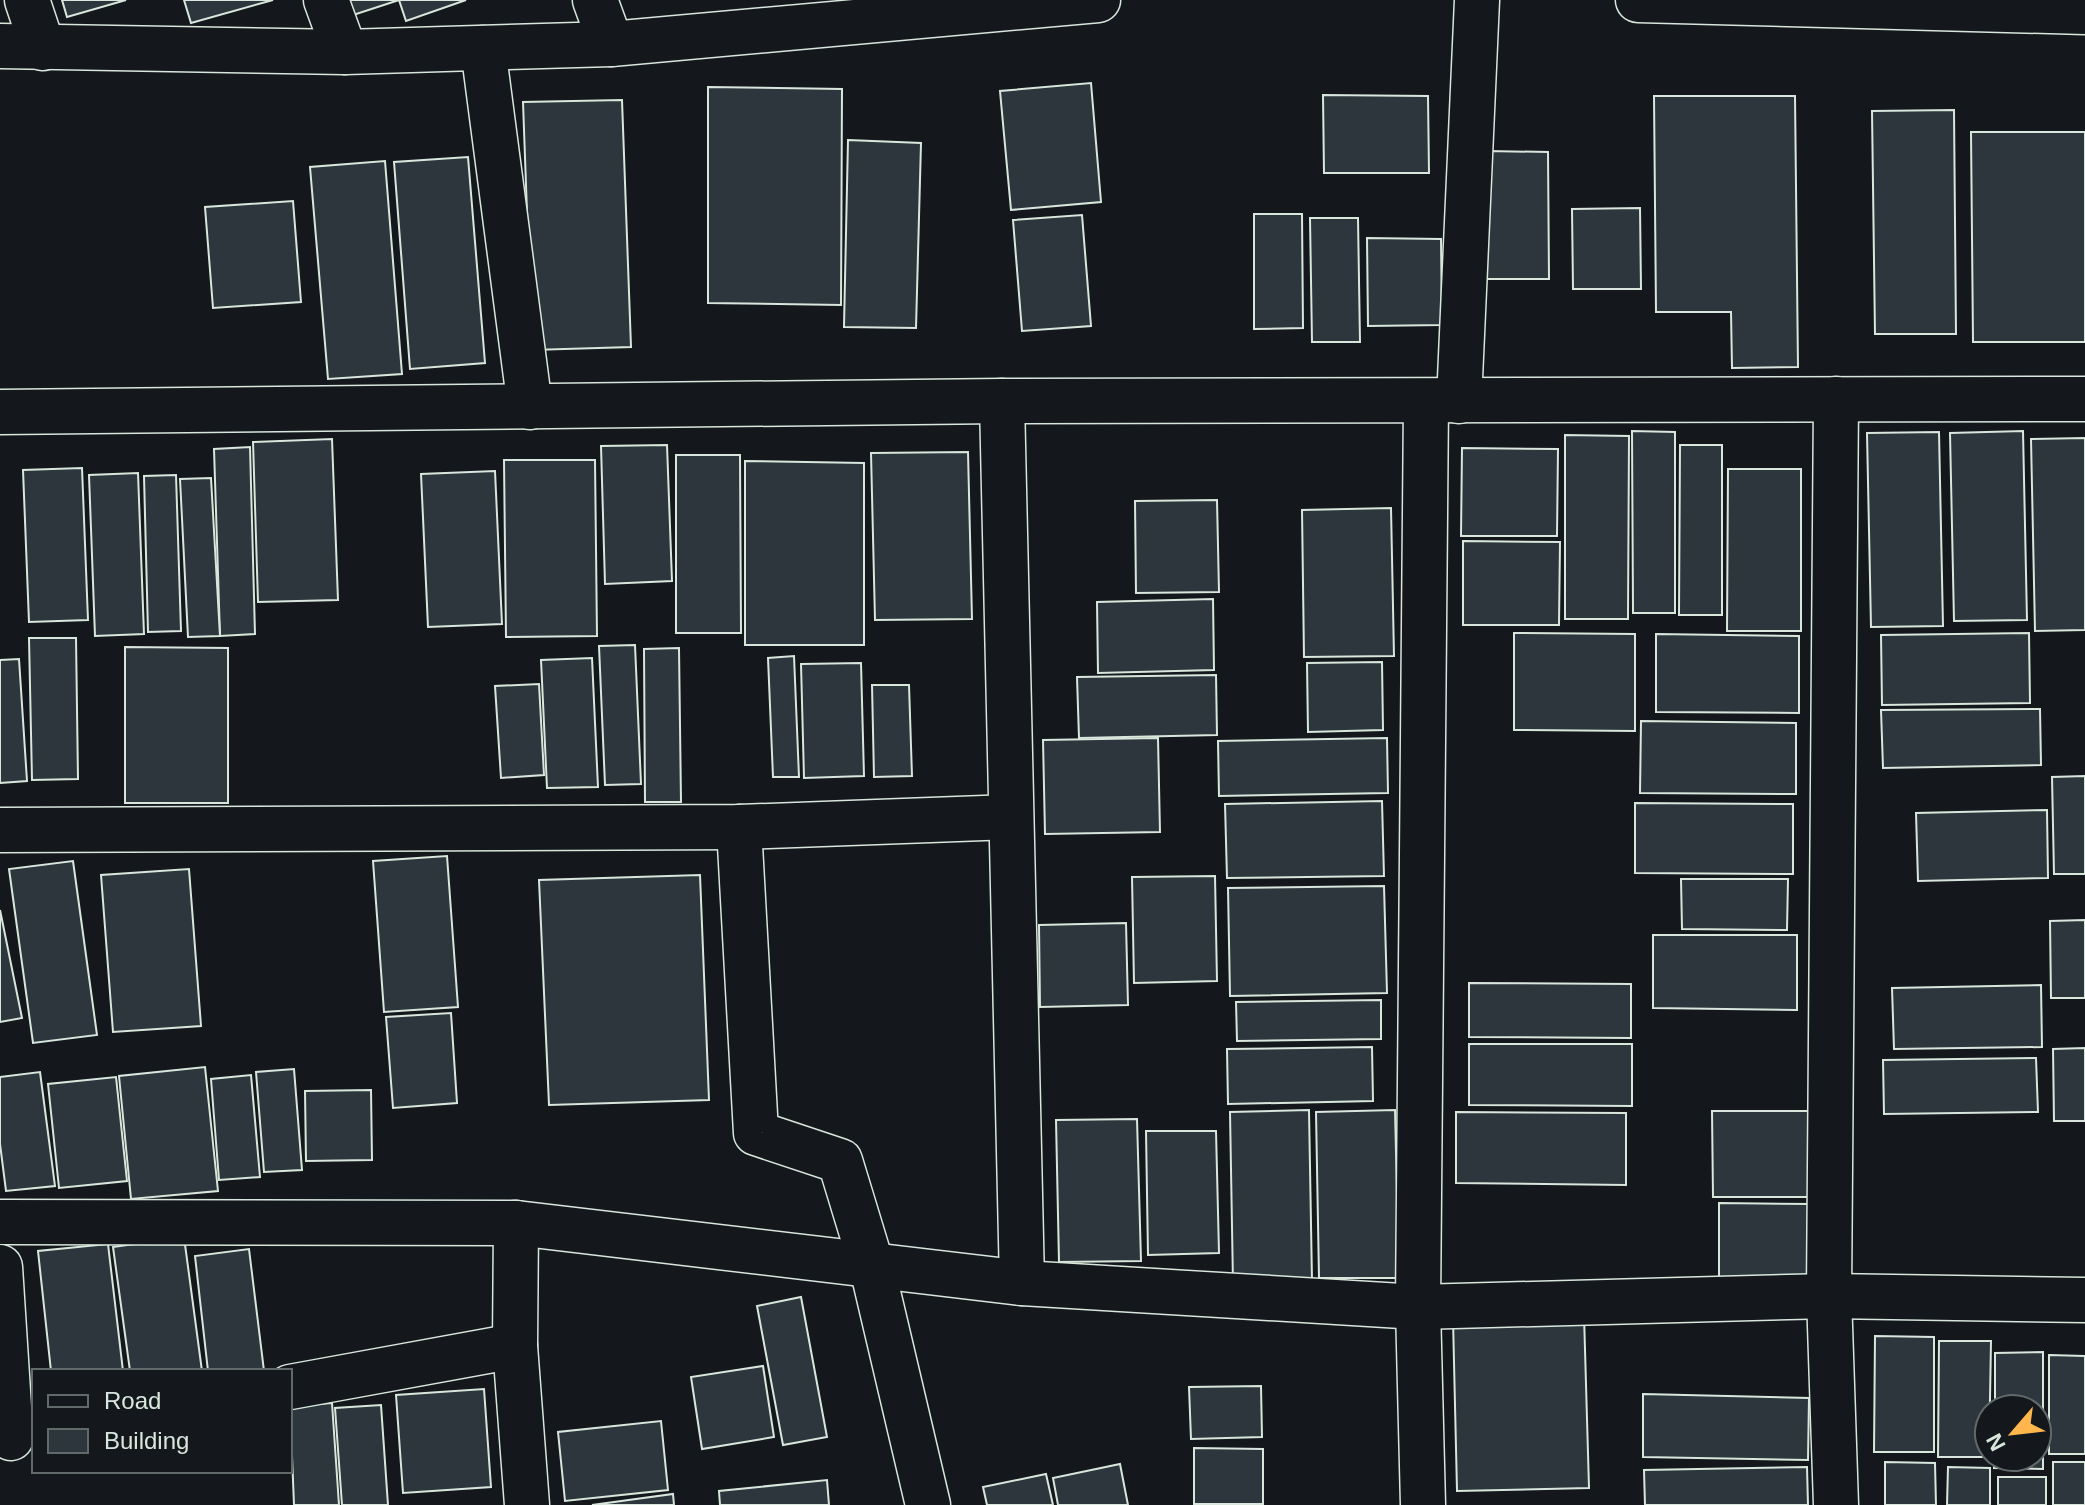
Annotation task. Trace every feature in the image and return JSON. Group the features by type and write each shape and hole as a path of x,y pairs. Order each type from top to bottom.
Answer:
{"street":[{"path":"27,0 43,48"},
{"path":"326,0 345,52"},
{"path":"595,0 611,44"},
{"path":"0,46 345,52 611,44 874,10 1098,0"},
{"path":"1423,1505 1418,1307 1442,401 1477,0"},
{"path":"1638,0 2067,8"},
{"path":"483,48 530,407"},
{"path":"1836,399 1829,1296 1836,1505"},
{"path":"0,412 1002,401 2085,399"},
{"path":"1002,401 1022,1283"},
{"path":"0,830 739,827 1011,817"},
{"path":"739,827 756,1133 840,1161 871,1263 928,1505"},
{"path":"0,1222 516,1223 1022,1283 1418,1307 1829,1296 2085,1300"},
{"path":"516,1223 515,1346 527,1505"},
{"path":"0,1267 15,1437"},
{"path":"292,1387 515,1346"}],"building":[{"path":"62,0 126,0 67,17"},
{"path":"184,0 273,0 191,23"},
{"path":"338,0 399,0 344,18"},
{"path":"399,0 466,0 406,21"},
{"path":"1091,83 1101,202 1011,210 1000,91"},
{"path":"708,87 842,89 841,305 708,303"},
{"path":"1323,95 1428,96 1429,173 1324,173"},
{"path":"1654,96 1795,96 1798,367 1732,368 1731,312 1656,312"},
{"path":"622,100 631,347 532,350 523,102"},
{"path":"1954,110 1956,334 1875,334 1872,111"},
{"path":"1971,132 2085,132 2085,342 1973,342"},
{"path":"848,140 921,143 916,328 844,327"},
{"path":"1487,151 1548,152 1549,279 1487,279"},
{"path":"468,157 485,363 410,369 394,162"},
{"path":"385,161 402,374 328,379 310,167"},
{"path":"293,201 301,302 213,308 205,207"},
{"path":"1640,208 1641,289 1573,289 1572,209"},
{"path":"1254,214 1302,214 1303,328 1254,329"},
{"path":"1082,215 1091,326 1022,331 1013,220"},
{"path":"1310,218 1358,218 1360,342 1312,342"},
{"path":"1367,238 1441,239 1442,325 1368,326"},
{"path":"1632,431 1675,432 1675,613 1633,613"},
{"path":"2023,431 2027,620 1954,621 1950,433"},
{"path":"1939,432 1943,626 1871,627 1867,433"},
{"path":"1565,435 1629,436 1628,619 1565,619"},
{"path":"2085,438 2085,630 2035,631 2031,439"},
{"path":"332,439 338,600 258,602 253,442"},
{"path":"667,445 672,581 605,584 601,446"},
{"path":"1680,445 1722,445 1722,615 1679,615"},
{"path":"250,447 255,634 220,636 214,449"},
{"path":"1462,448 1558,449 1557,536 1461,536"},
{"path":"968,452 972,619 875,620 871,453"},
{"path":"676,455 740,455 741,633 676,633"},
{"path":"504,460 595,460 597,636 506,637"},
{"path":"745,461 864,463 864,645 745,645"},
{"path":"82,468 88,620 29,622 23,470"},
{"path":"1728,469 1801,469 1801,631 1727,631"},
{"path":"495,471 502,624 428,627 421,474"},
{"path":"138,473 144,634 95,636 89,475"},
{"path":"176,475 181,631 148,632 144,476"},
{"path":"211,478 220,636 188,637 180,479"},
{"path":"1217,500 1219,592 1136,593 1135,501"},
{"path":"1391,508 1394,656 1304,657 1302,510"},
{"path":"1463,541 1560,542 1559,625 1463,625"},
{"path":"1213,599 1214,670 1098,673 1097,602"},
{"path":"1514,633 1635,634 1635,731 1514,730"},
{"path":"2029,633 2030,703 1882,705 1881,635"},
{"path":"1656,634 1799,636 1799,713 1656,712"},
{"path":"29,638 76,638 78,779 32,780"},
{"path":"635,645 641,784 605,785 599,646"},
{"path":"125,647 228,648 228,803 125,803"},
{"path":"679,648 681,802 645,802 644,649"},
{"path":"794,656 799,777 773,777 768,658"},
{"path":"592,658 598,787 547,788 541,660"},
{"path":"19,659 27,781 0,783 0,660"},
{"path":"1382,662 1383,730 1308,732 1307,663"},
{"path":"861,663 864,776 804,778 801,664"},
{"path":"1216,675 1217,735 1079,738 1077,677"},
{"path":"539,684 544,775 501,778 495,686"},
{"path":"872,685 909,685 912,776 874,777"},
{"path":"2040,709 2041,765 1883,768 1881,710"},
{"path":"1641,721 1796,723 1796,794 1640,793"},
{"path":"1158,738 1160,832 1045,834 1043,740"},
{"path":"1387,738 1388,793 1219,796 1218,741"},
{"path":"2085,776 2085,874 2054,874 2052,777"},
{"path":"1382,801 1384,876 1227,878 1225,804"},
{"path":"1635,803 1793,804 1793,874 1635,873"},
{"path":"2047,810 2048,878 1918,881 1916,813"},
{"path":"447,856 458,1007 384,1012 373,861"},
{"path":"73,861 97,1035 33,1043 9,869"},
{"path":"189,869 201,1026 113,1032 101,875"},
{"path":"700,875 709,1100 549,1105 539,880"},
{"path":"1215,876 1217,981 1134,983 1132,877"},
{"path":"1681,879 1788,879 1787,930 1682,929"},
{"path":"1384,886 1387,993 1230,996 1228,888"},
{"path":"0,910 22,1018 0,1022"},
{"path":"2085,920 2085,998 2051,998 2050,921"},
{"path":"1126,923 1128,1005 1040,1007 1039,925"},
{"path":"1653,935 1797,935 1797,1010 1653,1008"},
{"path":"1469,983 1631,984 1631,1038 1469,1037"},
{"path":"2041,985 2042,1047 1894,1049 1892,988"},
{"path":"1381,1000 1381,1039 1237,1041 1236,1002"},
{"path":"451,1013 457,1103 393,1108 386,1017"},
{"path":"1469,1044 1632,1044 1632,1106 1469,1105"},
{"path":"1372,1047 1373,1101 1228,1104 1227,1049"},
{"path":"2085,1048 2085,1121 2054,1121 2053,1049"},
{"path":"2036,1058 2038,1112 1884,1114 1883,1060"},
{"path":"205,1067 218,1191 131,1199 119,1076"},
{"path":"294,1069 302,1170 264,1172 256,1072"},
{"path":"40,1072 55,1186 6,1191 0,1144 0,1077"},
{"path":"251,1075 260,1177 219,1180 211,1079"},
{"path":"116,1077 127,1181 59,1188 48,1084"},
{"path":"371,1090 372,1160 306,1161 305,1091"},
{"path":"1309,1110 1312,1281 1233,1283 1230,1112"},
{"path":"1395,1110 1399,1278 1319,1278 1316,1112"},
{"path":"1712,1111 1812,1111 1811,1197 1713,1197"},
{"path":"1456,1112 1626,1113 1626,1185 1456,1183"},
{"path":"1137,1119 1141,1261 1059,1262 1056,1120"},
{"path":"1146,1131 1216,1131 1219,1253 1148,1255"},
{"path":"1719,1203 1813,1204 1812,1282 1719,1282"},
{"path":"184,1237 202,1369 130,1369 113,1247"},
{"path":"108,1244 123,1369 51,1369 38,1251"},
{"path":"249,1249 264,1369 208,1369 195,1256"},
{"path":"801,1297 827,1437 783,1445 757,1306"},
{"path":"1584,1315 1589,1488 1457,1491 1453,1319"},
{"path":"1875,1336 1934,1337 1934,1452 1874,1452"},
{"path":"1939,1341 1991,1341 1990,1393 1973,1393 1973,1457 1938,1457"},
{"path":"2043,1352 2043,1393 1995,1393 1995,1353"},
{"path":"2049,1355 2085,1356 2085,1454 2053,1454 2053,1393 2049,1393"},
{"path":"763,1366 774,1437 702,1449 691,1377"},
{"path":"1261,1386 1262,1437 1191,1439 1189,1387"},
{"path":"484,1389 491,1487 403,1493 396,1395"},
{"path":"1643,1394 1809,1398 1808,1460 1643,1457"},
{"path":"332,1403 339,1505 294,1505 292,1406"},
{"path":"381,1405 388,1505 342,1505 335,1408"},
{"path":"661,1421 668,1490 565,1501 558,1432"},
{"path":"1194,1448 1263,1449 1263,1504 1194,1504"},
{"path":"1885,1462 1935,1463 1936,1505 1885,1505"},
{"path":"2053,1462 2085,1462 2085,1505 2053,1505"},
{"path":"1120,1464 1128,1505 1058,1505 1053,1478"},
{"path":"1807,1467 1808,1505 1645,1505 1644,1470"},
{"path":"1948,1467 1973,1468 1973,1473 1990,1473 1990,1505 1947,1505"},
{"path":"1046,1474 1053,1505 987,1505 983,1487"},
{"path":"1998,1477 2046,1477 2046,1505 1998,1505"},
{"path":"827,1480 829,1505 720,1505 719,1491"},
{"path":"673,1494 674,1505 592,1505"}]}
